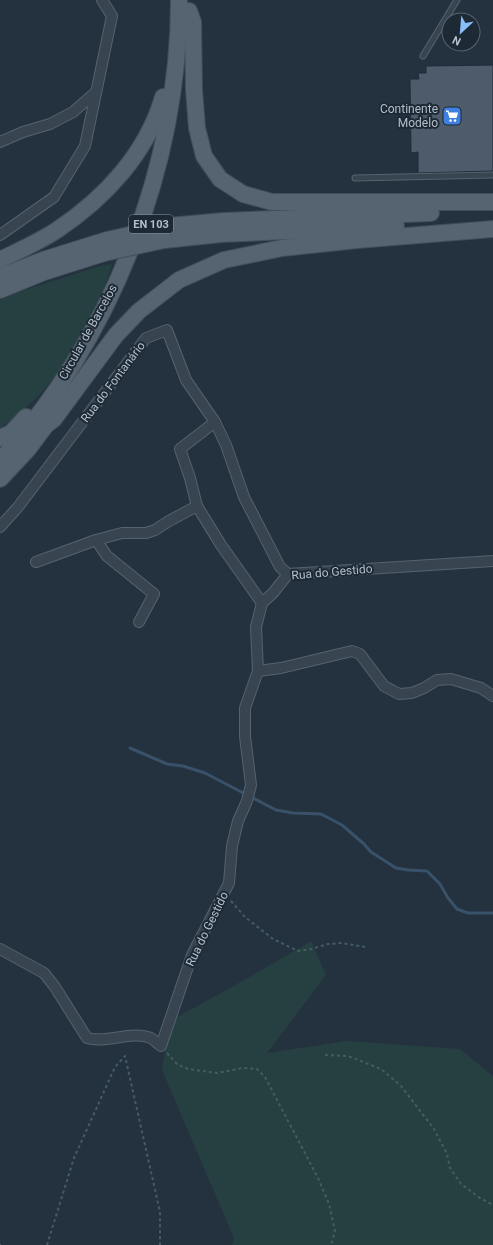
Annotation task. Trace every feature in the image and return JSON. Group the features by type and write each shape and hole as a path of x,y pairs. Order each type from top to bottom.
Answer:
{"main road":[{"name":"Circular de Barcelos","path":"0,461 47,403 79,353 100,315 125,262 144,212 163,143 172,96 179,18 185,4"},
{"path":"185,4 193,22 194,90 197,128 204,156 220,179 243,194 272,202 493,202"},
{"name":"EN 103","path":"0,479 14,465 46,425 50,416 89,357 113,315 136,266 155,212 173,146 181,95 185,4"},
{"path":"0,260 56,231 92,204 122,174 148,136 158,113 167,83 175,72"},
{"path":"0,277 43,260 224,221 493,210"},
{"path":"166,233 221,234 493,222"},
{"path":"46,425 54,419 116,335 139,311 179,280 224,260 282,248 357,240 493,229"},
{"path":"0,290 105,246"},
{"path":"0,438 11,433 33,410 47,403"}],"street":[{"path":"0,234 54,197 85,146 112,16 102,0"},
{"path":"0,142 50,124 72,112 96,92"},
{"name":"Rua do Fontanário","path":"0,527 18,506 146,338 167,330 186,380 215,422 226,445 244,497 280,567 288,574"},
{"path":"215,422 180,449 198,506 220,545 262,603"},
{"path":"36,562 122,532 146,532 156,530 169,521 198,506"},
{"path":"96,540 107,556 154,594 139,622"},
{"name":"Rua do Gestido","path":"161,1046 192,955 229,883 232,846 238,821 247,801 251,785 245,708 258,671 256,627 262,603 273,593 288,574 493,561"},
{"path":"258,671 282,668 352,651 360,654 384,686 399,694 412,693 437,680 451,679 481,688 493,696"},
{"path":"0,949 44,974 55,987 87,1038 95,1040 139,1036 152,1039 161,1046"}],"lane":[{"path":"423,56 457,0"},
{"path":"355,178 493,175"}],"path":[{"path":"226,889 232,902 245,917 273,939 298,951 328,944 342,943 365,947"},
{"path":"161,1046 177,1064 188,1068 217,1073 243,1068 257,1069 265,1077 330,1204 335,1231 331,1245"},
{"path":"325,1055 348,1056 381,1069 401,1086 434,1129 447,1154 450,1168 461,1184 480,1198 493,1205"},
{"path":"47,1245 74,1158 115,1067 125,1056 160,1212 160,1245"}],"green space":[{"path":"112,264 95,311 70,355 39,395 20,413 0,428 0,300 15,293 100,266"},
{"path":"311,941 326,975 267,1053 347,1041 460,1049 493,1076 493,1245 232,1245 234,1238 162,1070 170,1021"}],"building":[{"name":"Continente Modelo","path":"493,65 493,171 418,173 418,152 411,153 410,79 419,79 418,73 426,73 426,66"}],"waterway":[{"path":"130,748 167,764 183,766 205,773 276,810 293,813 321,814 342,825 371,852 396,868 427,871 440,884 448,898 457,909 468,913 493,913"}],"place":[{"name":"Continente Modelo","path":"452,116"}]}
